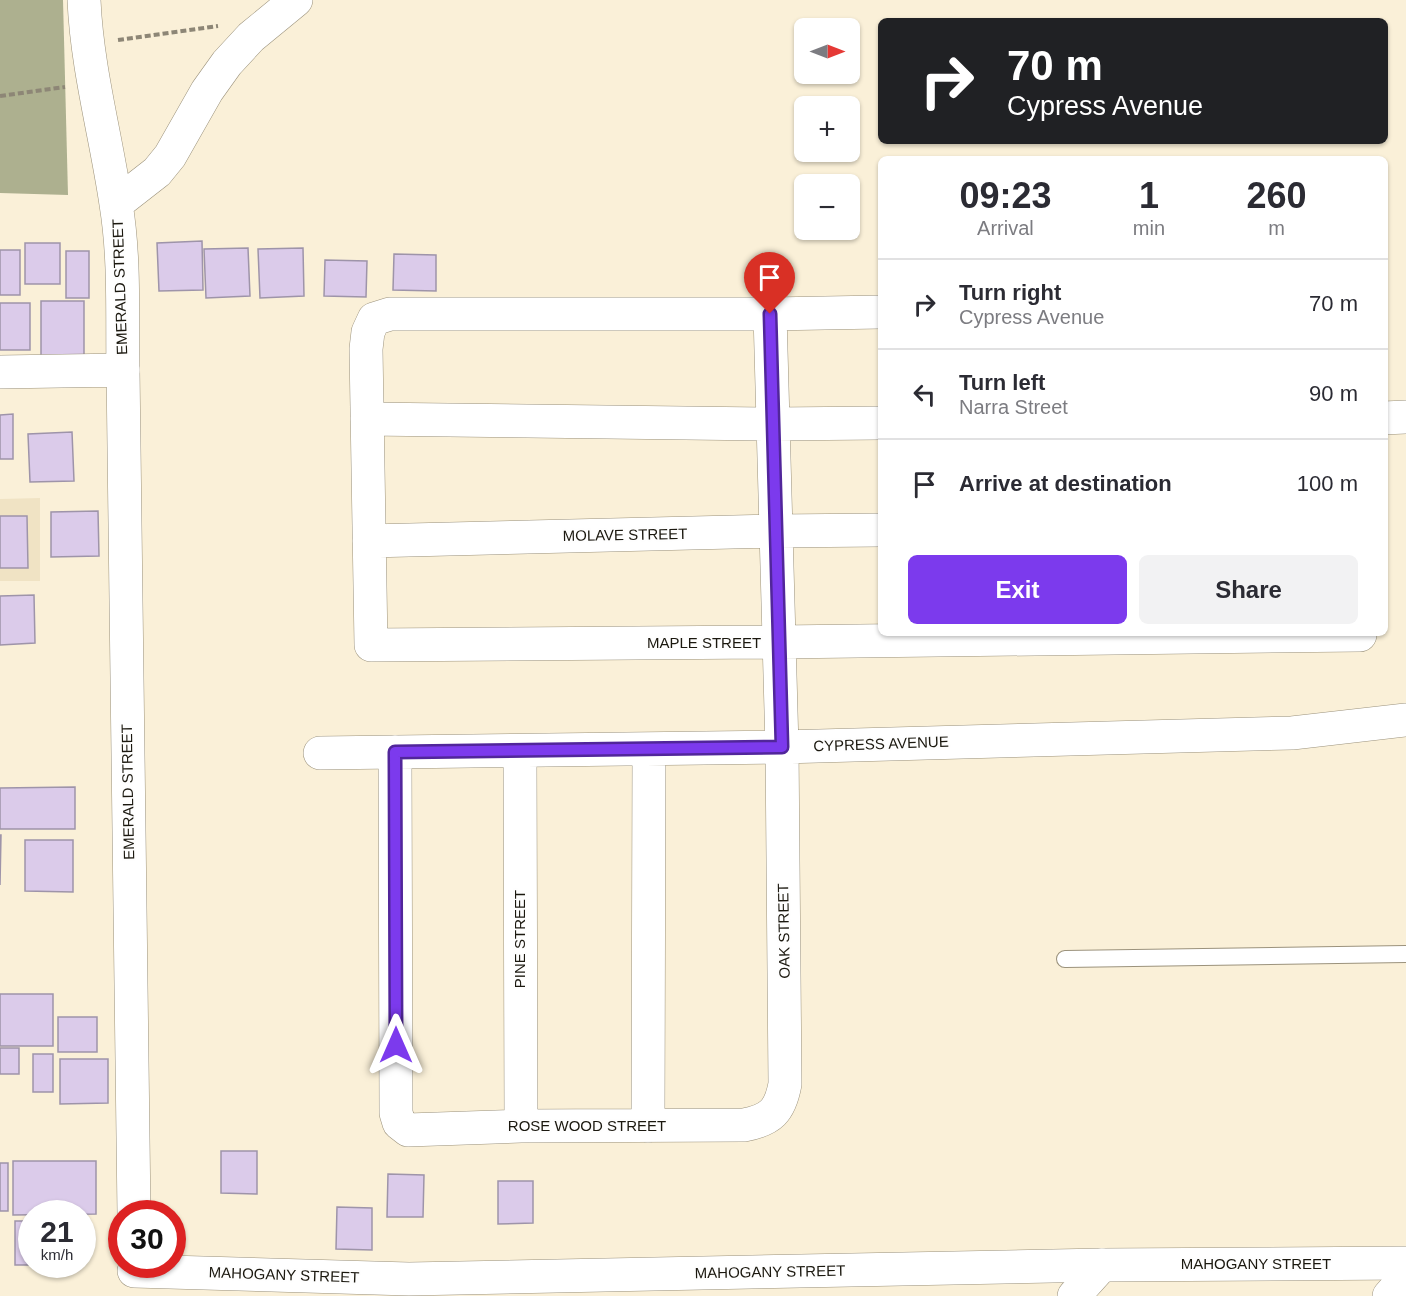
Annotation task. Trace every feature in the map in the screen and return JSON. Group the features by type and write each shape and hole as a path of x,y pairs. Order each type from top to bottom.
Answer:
{"street":[{"name":"EMERALD STREET","path":"84,0 93,85 121,242 134,1200"},
{"path":"116,204 157,172 170,156 207,91 227,63 251,37 296,0"},
{"path":"369,541 366,349 368,332 375,320 390,314 878,312"},
{"name":"OAK STREET","path":"770,314 782,747 785,1084 782,1099 773,1113"},
{"name":"EMERALD STREET","path":"0,372 123,370"},
{"path":"1388,418 1406,417"},
{"path":"367,419 773,424 878,423"},
{"name":"MOLAVE STREET","path":"369,541 878,530"},
{"name":"MAPLE STREET","path":"369,541 372,645 1215,636"},
{"name":"CYPRESS AVENUE","path":"320,753 782,747 1292,733 1406,720"},
{"path":"648,1126 649,749"},
{"name":"ROSE WOOD STREET","path":"395,752 396,1113 399,1123 408,1130 521,1126 744,1125 760,1122 773,1113"},
{"name":"PINE STREET","path":"520,752 521,1126"},
{"name":"MAHOGANY STREET","path":"160,1278 416,1288 1102,1265 1406,1263"},
{"path":"1074,1296 1102,1265"},
{"path":"1389,1296 1406,1277"}],"lane":[{"path":"1065,960 1406,954"}],"path":[{"path":"88,44 226,25"},
{"path":"0,96 93,85"}],"shaded area":[{"path":"40,498 40,581 0,581 0,499"}],"green space":[{"path":"0,0 63,0 68,195 0,193"}],"building":[{"path":"202,241 203,290 159,291 157,243"},
{"path":"25,243 60,243 60,284 25,284"},
{"path":"248,248 250,296 206,298 204,249"},
{"path":"303,248 304,296 260,298 258,249"},
{"path":"0,250 20,250 20,295 0,295"},
{"path":"66,251 89,251 89,298 66,298"},
{"path":"394,254 436,255 436,291 393,290"},
{"path":"325,260 367,261 366,297 324,296"},
{"path":"41,301 84,301 84,357 41,357"},
{"path":"0,303 30,303 30,350 0,350"},
{"path":"13,414 13,459 0,459 0,415"},
{"path":"72,432 74,481 30,482 28,434"},
{"path":"98,511 99,556 51,557 51,512"},
{"path":"0,516 27,516 28,568 0,568"},
{"path":"34,595 35,643 0,645 0,596"},
{"path":"75,787 75,829 0,829 0,788"},
{"path":"0,835 1,835 0,885"},
{"path":"25,840 73,840 73,892 25,891"},
{"path":"0,994 53,994 53,1046 0,1046"},
{"path":"58,1017 97,1017 97,1052 58,1052"},
{"path":"0,1048 19,1048 19,1074 0,1074"},
{"path":"33,1054 53,1054 53,1092 33,1092"},
{"path":"60,1059 108,1059 108,1103 60,1104"},
{"path":"221,1151 257,1151 257,1194 221,1193"},
{"path":"13,1161 96,1161 96,1200 18,1200 18,1215 13,1215"},
{"path":"0,1163 8,1163 8,1211 0,1211"},
{"path":"388,1174 424,1175 423,1217 387,1217"},
{"path":"498,1181 533,1181 533,1223 498,1224"},
{"path":"337,1207 372,1208 372,1250 336,1249"},
{"path":"15,1221 18,1221 18,1265 15,1265"}],"route":[{"path":"396,1045 395,752 782,747 770,314"}]}
